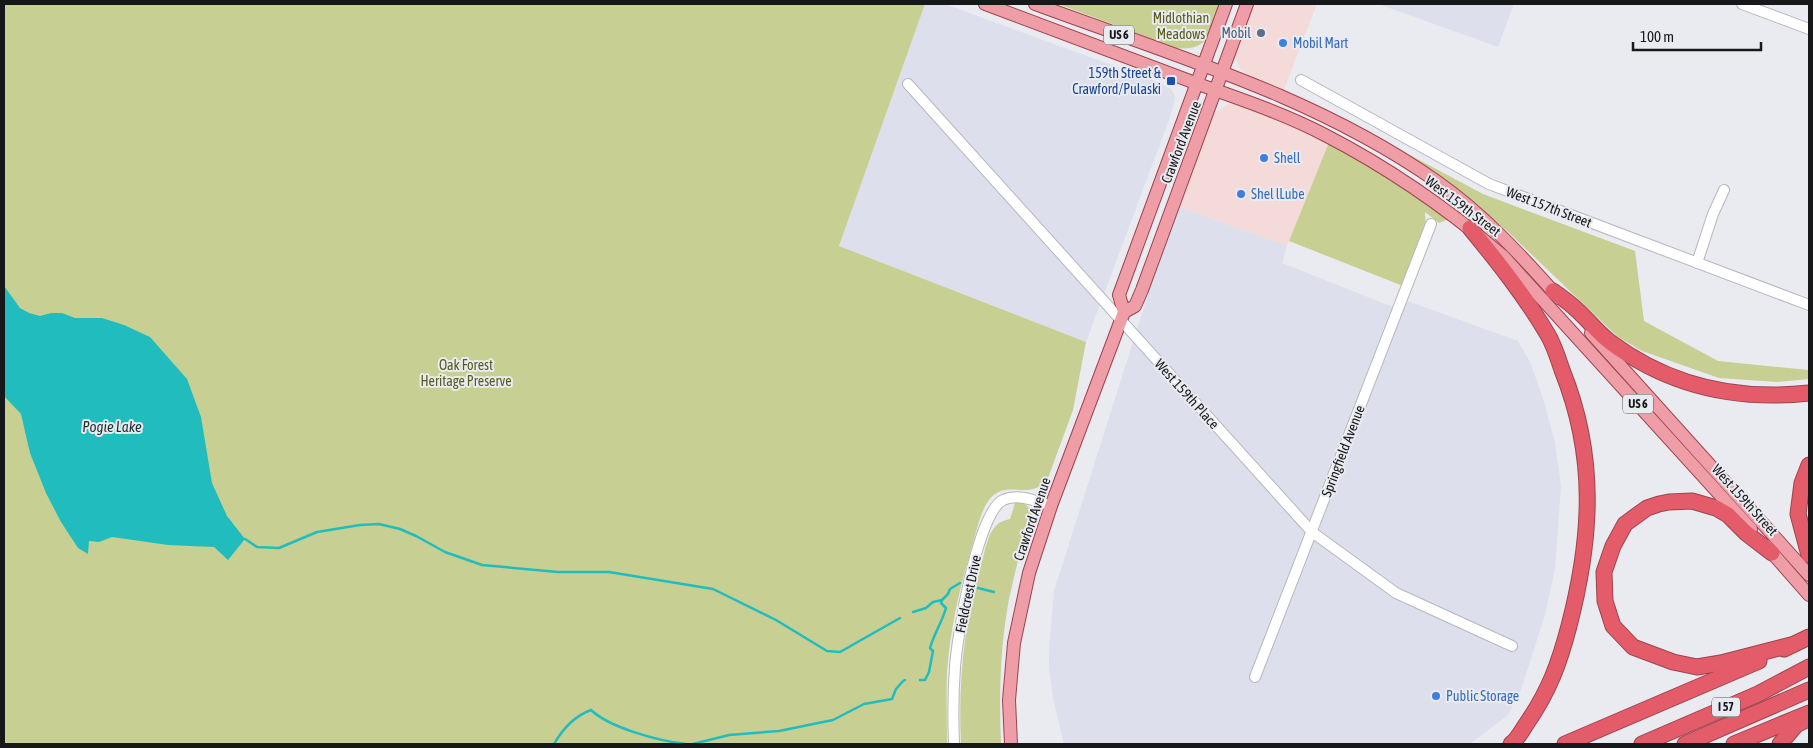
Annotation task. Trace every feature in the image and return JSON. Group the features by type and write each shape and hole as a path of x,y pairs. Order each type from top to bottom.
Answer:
{"highway":[{"path":"1470,228 1515,283 1549,337 1567,383 1582,434 1588,495 1585,549 1573,611 1560,662 1540,704 1511,744"},
{"path":"1553,291 1575,308 1610,341 1674,378 1726,393 1743,395 1774,396 1809,393"},
{"path":"1809,465 1802,483 1798,514 1809,556"},
{"path":"1772,553 1746,533 1728,515 1716,508 1692,501 1658,504 1647,508 1625,524 1613,546 1604,572 1605,601 1613,626 1633,647 1673,662 1697,667 1705,666 1791,645"},
{"path":"1565,744 1749,666 1809,637"},
{"name":"I 57","path":"1642,744 1758,694 1809,667"},
{"name":"I 57","path":"1685,744 1809,690"},
{"path":"1734,744 1809,713"},
{"path":"1780,744 1796,725 1809,718"}],"main road":[{"name":"West 159th Street","path":"985,4 1216,90 1323,134 1371,160 1422,192 1470,228 1503,256 1809,595"},
{"name":"West 159th Street","path":"1035,4 1223,72 1322,114 1402,158 1437,182 1474,210 1510,244 1809,575"},
{"name":"Crawford Avenue","path":"1011,744 1009,700 1014,643 1029,573 1051,506 1122,316 1119,295 1226,4"},
{"name":"Crawford Avenue","path":"1122,316 1135,306 1247,4"}],"street":[{"path":"1742,4 1809,29"},
{"name":"West 157th Street","path":"1301,80 1489,184 1809,305"},
{"name":"West 159th Place","path":"908,84 1122,316 1312,532 1396,593 1512,646"},
{"path":"1698,263 1713,214 1724,190"},
{"name":"Springfield Avenue","path":"1255,677 1431,224"},
{"name":"Fieldcrest Drive","path":"954,744 953,713 956,656 963,607 981,535 991,514 1001,501 1018,496 1051,506"}],"shaded area":[{"path":"925,4 945,4 1158,82 1171,89 1175,95 1169,120 1086,342 839,246"},
{"path":"1251,4 1317,4 1283,92 1256,81 1240,69 1234,54"},
{"path":"1378,4 1514,4 1498,47"},
{"path":"1228,104 1244,105 1330,140 1287,246 1176,206 1212,115"},
{"path":"1176,206 1287,246 1282,263 1398,309 1402,299 1518,341 1530,362 1542,395 1555,442 1561,486 1555,569 1545,615 1521,690 1508,715 1470,744 1064,744 1053,698 1049,668 1054,591"}],"green space":[{"name":"Oak Forest Heritage Preserve","path":"4,4 925,4 839,246 1086,342 1073,410 1047,481 1039,487 1032,489 1002,491 996,494 989,500 981,516 960,593 950,640 947,672 947,744 4,744"},
{"name":"Midlothian Meadows","path":"1058,4 1223,4 1212,30 1203,42 1197,46 1177,48"},
{"path":"1330,140 1451,218 1439,223 1425,212 1426,228 1403,286 1289,241"},
{"path":"1408,154 1483,194 1635,251 1644,321 1718,361 1809,370 1809,379 1777,382 1719,378 1642,351 1618,337 1506,230 1461,193"},
{"path":"1020,501 1029,508 1033,518 1021,551 1006,617 1001,672 1001,744 961,744 960,698 964,652 976,584 992,530 999,523 1010,519 1015,503"}],"water":[{"name":"Pogie Lake","path":"4,286 20,308 29,313 40,316 62,313 75,318 102,318 124,325 150,337 187,379 201,417 212,483 227,516 245,539 228,560 214,547 168,545 112,537 99,542 89,541 88,554 78,548 61,522 46,493 30,453 21,414 4,396"}],"waterway":[{"path":"245,539 257,547 279,548 317,532 379,524 400,529 445,552 482,565 558,572 609,572 713,589 776,620 827,651 840,652 900,618"},
{"path":"913,612 926,608 933,602 942,600 950,589 960,583"},
{"path":"978,588 994,592"},
{"path":"920,680 925,680 929,672 933,651 930,648 946,608 941,603 942,600"},
{"path":"693,744 729,735 779,731 833,720 864,704 892,699 896,689 905,680"},
{"path":"554,744 570,724 591,710 599,717 622,728 662,740 686,744"}],"place":[{"name":"Mobil","path":"1261,33"},
{"name":"Mobil Mart","path":"1283,43"},
{"name":"159th Street & Crawford/Pulaski","path":"1171,81"},
{"name":"Shell","path":"1264,158"},
{"name":"Shel lLube","path":"1241,194"},
{"name":"Public Storage","path":"1436,696"}]}
